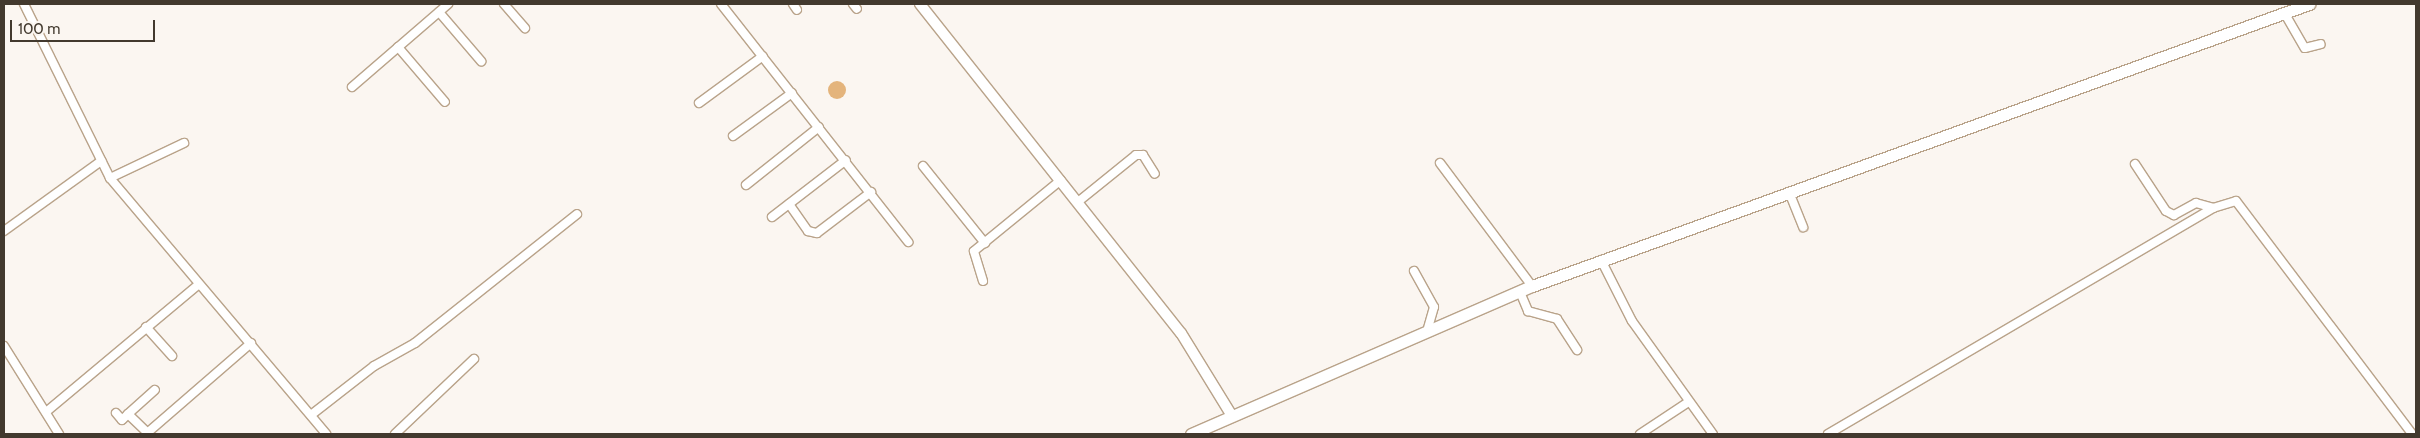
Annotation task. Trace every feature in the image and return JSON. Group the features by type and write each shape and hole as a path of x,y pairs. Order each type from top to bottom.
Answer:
{"main road":[{"path":"1191,434 1532,286 2309,4"}],"street":[{"path":"24,4 110,178 198,285 251,343 326,434"},
{"path":"352,87 448,4"},
{"path":"504,4 525,28"},
{"path":"721,4 846,160 908,242"},
{"path":"920,4 1079,201 1181,333 1232,416"},
{"path":"439,12 481,62"},
{"path":"2285,14 2305,48 2322,44"},
{"path":"398,47 445,102"},
{"path":"699,103 763,56"},
{"path":"733,136 792,92"},
{"path":"746,185 819,127"},
{"path":"110,178 184,143"},
{"path":"1079,201 1136,155 1143,156 1156,174"},
{"path":"4,231 101,160"},
{"path":"772,217 846,160"},
{"path":"1440,163 1532,286"},
{"path":"2135,164 2166,211 2174,215 2196,204 2213,208"},
{"path":"923,166 985,243"},
{"path":"983,281 974,251 1061,180"},
{"path":"789,204 808,231 817,233 871,192"},
{"path":"1789,192 1803,227"},
{"path":"1828,434 2213,208 2236,201 2243,207 2412,434"},
{"path":"311,415 374,366 415,343 577,214"},
{"path":"1601,260 1632,321 1687,403 1713,434"},
{"path":"1414,271 1434,307 1427,332"},
{"path":"46,412 198,285"},
{"path":"1520,292 1528,310 1558,319 1577,350"},
{"path":"146,328 172,356"},
{"path":"128,414 147,433 251,343"},
{"path":"4,346 59,434"},
{"path":"395,434 474,359"},
{"path":"116,413 122,420 155,390"},
{"path":"1640,434 1687,403"}],"shaded area":[{"path":"833,81 841,81 846,86 844,97 833,99 828,94 828,86"}]}
